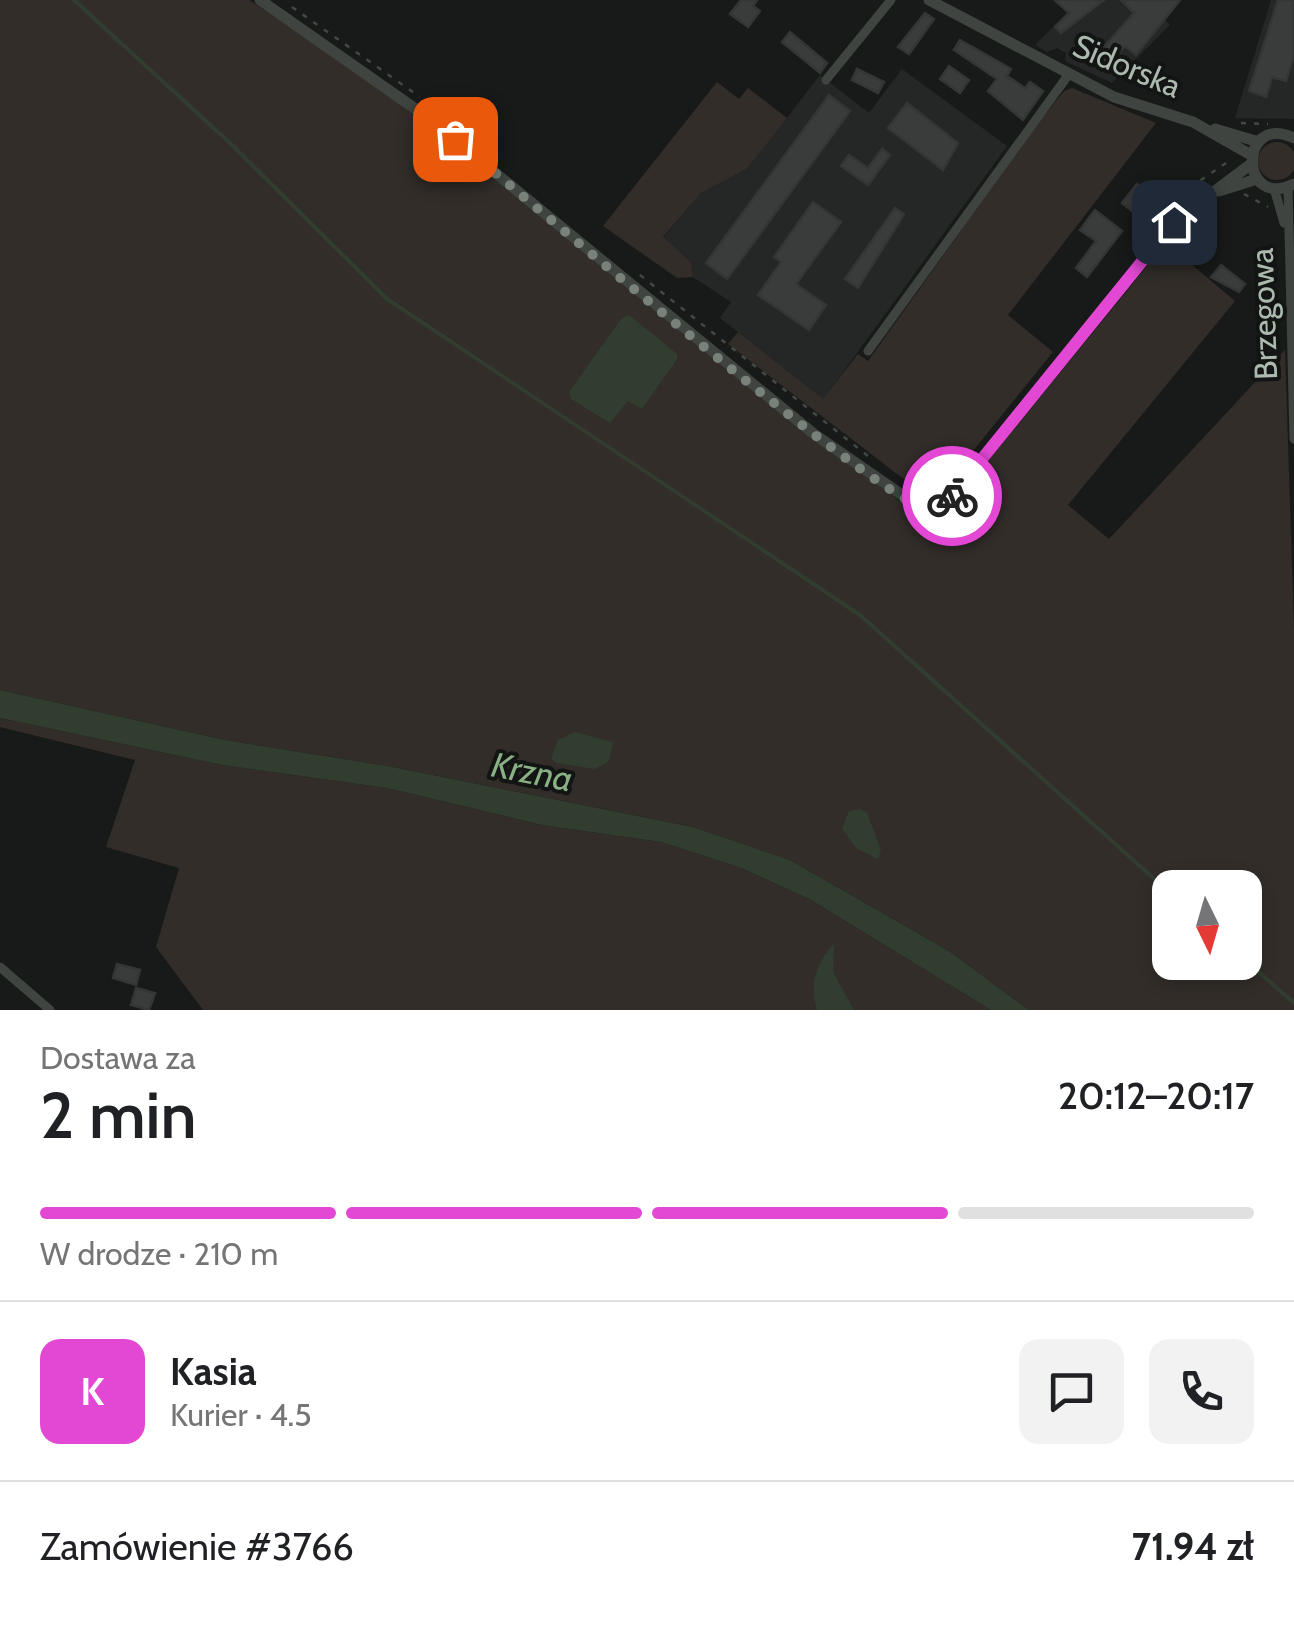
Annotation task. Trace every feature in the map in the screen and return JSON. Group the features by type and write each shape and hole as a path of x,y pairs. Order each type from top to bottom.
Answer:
{"street":[{"path":"260,0 427,116 814,434 925,511 946,503 1174,222 1251,159 1259,142 1277,133 1294,138"},
{"path":"826,80 891,0"},
{"name":"Sidorska","path":"929,0 1114,96 1193,122 1251,159"},
{"path":"868,351 1069,74"},
{"path":"1193,122 1259,142"},
{"path":"1251,159 1257,178 1274,188 1291,186"},
{"path":"1206,196 1257,178"},
{"name":"Brzegowa","path":"1291,186 1286,230 1294,439"},
{"path":"1274,188 1286,230"},
{"path":"0,967 50,1010"}],"path":[{"path":"280,0 384,68 428,104"},
{"path":"1167,215 1228,159 1233,171"},
{"path":"1242,188 1244,194 1274,206"},
{"path":"640,275 881,466"},
{"path":"910,488 939,489 949,484"}],"shaded area":[{"path":"0,0 249,0 381,87 799,426 941,532 950,508 1166,243 1235,301 1068,505 1109,539 1285,350 1294,628 1294,1010 1029,1010 949,951 790,860 693,827 388,766 225,740 0,690"},
{"path":"1080,0 1145,0 1170,25 1112,83 1065,61 1066,53 1057,48 1047,52 1035,45"},
{"path":"1271,0 1294,0 1294,119 1235,118"},
{"path":"902,69 1007,146 823,400 720,318 731,302 693,277 691,262 663,238 701,193 747,169 820,75 869,113"},
{"path":"717,82 739,99 748,88 787,118 747,169 701,193 663,237 691,262 693,277 677,278 603,226"},
{"path":"1072,88 1156,123 1008,315 1053,352 947,483 914,487 728,344 738,332 823,399 858,354 868,361 1033,130 1064,91"},
{"path":"1277,142 1291,147 1295,168 1291,175 1277,180 1263,175 1258,161 1263,147"},
{"path":"629,315 677,354 677,359 642,409 628,401 610,423 571,399 569,392 621,319"},
{"path":"0,690 225,740 388,766 693,827 790,860 949,951 1029,1010 991,1010 811,900 741,868 661,842 542,825 387,788 222,765 0,718"},
{"path":"0,718 222,765 387,788 542,825 661,842 741,868 811,900 991,1010 203,1010 156,947 179,868 106,847 135,760 0,727"},
{"path":"575,732 613,742 609,761 595,769 551,759 558,740"},
{"path":"860,809 867,813 881,850 878,859 856,848 842,829 849,811"},
{"path":"834,944 833,972 854,1010 817,1010 816,975"}],"building":[{"path":"741,0 757,0 753,6 760,11 748,27 730,14"},
{"path":"1055,0 1104,0 1061,33 1055,27 1069,13"},
{"path":"1121,0 1180,0 1136,55 1125,46 1107,67 1095,57 1134,13"},
{"path":"1278,0 1294,0 1294,55 1286,81 1272,77 1266,97 1249,91"},
{"path":"925,13 934,19 909,54 898,47"},
{"path":"790,32 827,63 820,73 782,42"},
{"path":"960,40 1011,69 1007,76 1025,88 1030,82 1043,91 1023,120 988,91 997,79 954,50"},
{"path":"949,66 969,80 960,93 940,79"},
{"path":"857,69 884,82 878,93 852,80"},
{"path":"829,95 850,111 727,279 706,263"},
{"path":"907,103 958,143 943,170 888,128"},
{"path":"882,149 890,155 868,185 841,166 849,155 868,168"},
{"path":"1137,184 1149,193 1133,212 1122,203"},
{"path":"813,202 841,222 796,284 826,305 809,330 758,295 781,262 774,257"},
{"path":"895,208 904,214 858,288 845,279"},
{"path":"1095,210 1122,231 1087,277 1076,268 1096,241 1080,230"},
{"path":"1221,265 1245,284 1239,292 1211,277"},
{"path":"117,964 140,970 136,985 113,978"},
{"path":"136,988 155,993 149,1010 131,1005"}],"waterway":[{"path":"74,0 231,144 387,299 860,615 1152,877"},
{"path":"1262,975 1294,1003"}],"way so far":[{"path":"455,139 814,434 912,505 932,510 952,496"}],"route":[{"path":"952,496 1174,222"}],"water label":[{"name":"Krzna","path":"532,772"}]}
